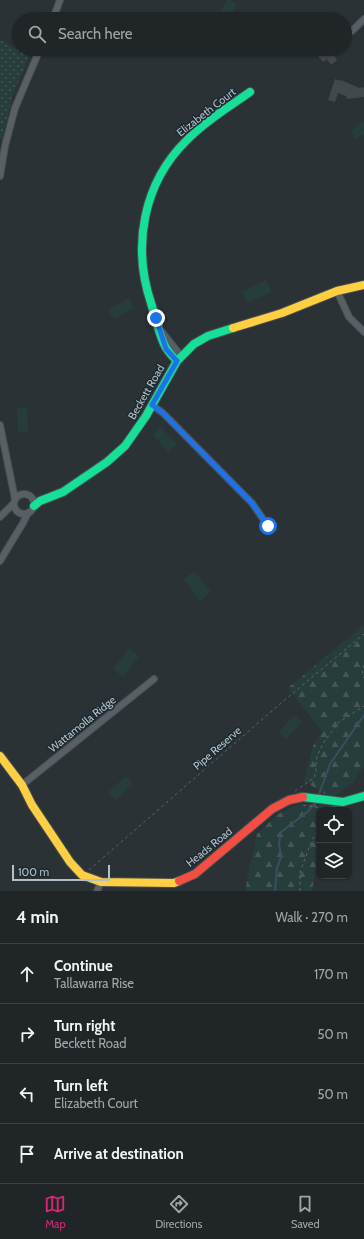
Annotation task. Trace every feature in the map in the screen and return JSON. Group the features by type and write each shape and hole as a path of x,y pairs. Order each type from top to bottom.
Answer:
{"street":[{"path":"56,12 60,0"},
{"path":"352,31 364,20"},
{"path":"0,176 5,146 15,108 37,56"},
{"name":"Elizabeth Court","path":"179,359 166,349 145,283 142,260 142,233 144,217 153,189 165,166 186,140 250,92"},
{"name":"Beckett Road","path":"31,506 48,497 63,492 116,455 125,446 152,405 179,359 194,344 208,336 282,313 337,291 364,285"},
{"path":"337,291 349,317 364,332"},
{"path":"152,405 163,413 252,503 268,526"},
{"path":"0,425 16,506 24,523"},
{"path":"12,480 22,494"},
{"path":"0,561 24,523 31,506 28,494 22,494"},
{"path":"1,516 16,506 22,494"},
{"path":"16,506 25,513 31,506"},
{"name":"Wattamolla Ridge","path":"22,785 154,679"},
{"name":"Heads Road","path":"0,756 22,785 32,805 65,856 82,875 101,882 174,883 184,880 194,874 272,809 289,800 303,797 328,805 347,802 364,796"},
{"path":"97,891 101,882"}],"path":[{"name":"Pipe Reserve","path":"82,875 275,708 364,634"},
{"path":"364,665 362,673 364,678"},
{"path":"289,800 288,794 304,786 314,778 317,756 324,742 339,722 364,706"},
{"path":"298,804 328,805 330,807"},
{"path":"300,891 300,872 312,840 316,834"}],"green space":[{"path":"227,0 231,0 237,4 232,12 220,12"},
{"path":"0,39 12,46 12,56 29,57 13,94 2,139 0,136"},
{"path":"364,120 364,134 356,139 350,131"},
{"path":"266,280 272,292 247,303 242,291"},
{"path":"129,298 134,308 114,319 108,310"},
{"path":"17,408 27,408 28,431 18,432"},
{"path":"161,427 177,444 168,452 153,435"},
{"path":"194,571 211,592 200,601 184,579"},
{"path":"364,625 364,765 353,783 333,797 323,793 304,781 313,746 322,732 288,688"},
{"path":"129,648 139,656 123,677 113,669"},
{"path":"294,715 302,722 286,739 278,732"},
{"path":"126,776 133,784 116,800 108,792"},
{"path":"300,804 347,806 316,807 316,869 312,891 246,891 247,878 257,834 278,814"}],"building":[{"path":"318,56 334,56 337,60 331,65 327,59 323,62"},
{"path":"335,79 359,88 364,87 364,97 347,99 346,96 338,93 335,102 328,100"}],"waterway":[{"path":"318,797 330,764 364,715"},
{"path":"275,891 277,868 281,857 279,843 281,832 306,813 317,802"}],"traffic: fast":[{"path":"177,361 165,347 162,340 145,281 142,260 142,238 145,216 151,195 160,176 172,157 201,127 217,114 250,92"},
{"path":"34,506 40,501 63,492 107,462 125,446 146,416 177,361 194,344 208,336 233,328"},
{"path":"303,797 343,802 364,796"}],"traffic: slow":[{"path":"233,328 282,313 337,291 364,285"},
{"path":"0,756 22,785 32,805 70,862 82,875 101,882 174,883 179,881"}],"traffic: jam":[{"path":"179,881 195,874 272,809 289,800 303,797"}],"route":[{"path":"156,318 166,349 177,361 152,405 158,408 252,503 268,526"}]}
